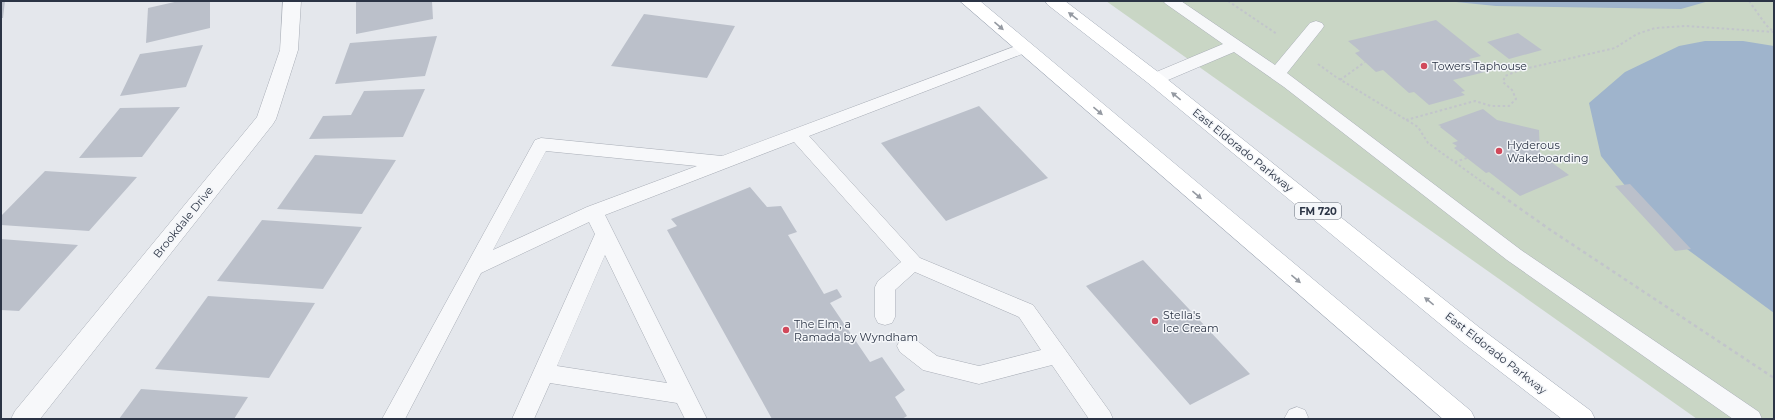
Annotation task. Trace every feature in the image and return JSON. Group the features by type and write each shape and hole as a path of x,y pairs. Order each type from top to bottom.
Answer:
{"main road":[{"path":"969,1 1462,419"},
{"name":"East Eldorado Parkway","path":"1054,1 1155,80 1471,335 1582,419"}],"street":[{"name":"Brookdale Drive","path":"24,419 266,118 289,50 292,1"}],"lane":[{"path":"1171,1 1277,74 1514,255 1751,419"},
{"path":"1277,74 1316,26"},
{"path":"1155,80 1236,45"},
{"path":"474,268 594,212 1024,48"},
{"path":"798,135 913,263 1026,311 1102,419"},
{"path":"393,419 540,144 723,163"},
{"path":"594,212 696,419"},
{"path":"523,419 605,234"},
{"path":"885,317 885,287 913,263"},
{"path":"908,346 931,364 979,375 1057,355"},
{"path":"544,373 684,395"}],"path":[{"path":"1228,1 1340,80 1418,127 1428,143 1549,229 1774,378"},
{"path":"1749,1 1766,25 1774,32"},
{"path":"1406,120 1475,101 1490,106 1509,106 1516,99 1512,90 1503,82 1506,76 1520,70 1615,48 1637,34 1655,28 1686,26 1774,32"},
{"path":"1340,80 1365,62"},
{"path":"1455,162 1467,158"}],"green space":[{"path":"1106,1 1774,1 1774,419 1697,419"}],"water":[{"path":"1446,1 1709,1 1681,9 1496,6"},
{"path":"1705,41 1743,41 1774,46 1774,313 1661,230 1601,156 1589,103 1625,72 1679,46"}],"building":[{"path":"1,1 5,1 3,18 1,18"},
{"path":"179,1 210,1 210,28 146,43 148,8"},
{"path":"356,1 432,1 433,19 356,34"},
{"path":"644,14 735,26 707,78 611,66"},
{"name":"Towers Taphouse","path":"1436,20 1481,56 1469,59 1485,72 1453,80 1465,91 1461,92 1465,95 1429,105 1414,92 1409,93 1383,70 1376,72 1355,53 1360,51 1348,41"},
{"path":"1518,33 1542,50 1509,59 1487,42"},
{"path":"437,36 425,76 335,84 350,43"},
{"path":"203,45 186,87 120,96 140,54"},
{"path":"425,89 403,137 309,139 323,116 351,115 364,91"},
{"path":"979,106 1048,178 946,221 881,143"},
{"path":"180,107 142,157 79,158 120,108"},
{"name":"Hyderous Wakeboarding","path":"1483,109 1497,120 1539,130 1540,154 1569,175 1520,196 1489,172 1486,173 1454,148 1457,146 1452,143 1458,141 1438,125"},
{"path":"315,155 396,160 362,214 277,209"},
{"path":"45,171 137,177 89,231 1,225 1,216"},
{"path":"1630,184 1691,249 1675,251 1615,186"},
{"name":"The Elm, a Ramada by Wyndham","path":"750,187 767,207 781,206 797,232 788,235 824,294 837,289 842,297 830,303 870,362 882,357 905,390 895,397 907,416 902,419 772,419 667,230 677,226 671,219"},
{"path":"262,220 362,227 323,289 217,281"},
{"path":"1,239 78,245 19,311 1,310"},
{"path":"1143,260 1250,374 1190,405 1086,286"},
{"path":"208,296 315,303 269,378 155,369"},
{"path":"141,389 248,397 234,419 119,419"}],"place":[{"name":"Towers Taphouse","path":"1424,66"},
{"name":"Hyderous Wakeboarding","path":"1499,151"},
{"name":"Stella's Ice Cream","path":"1155,321"},
{"name":"The Elm, a Ramada by Wyndham","path":"786,330"}]}
